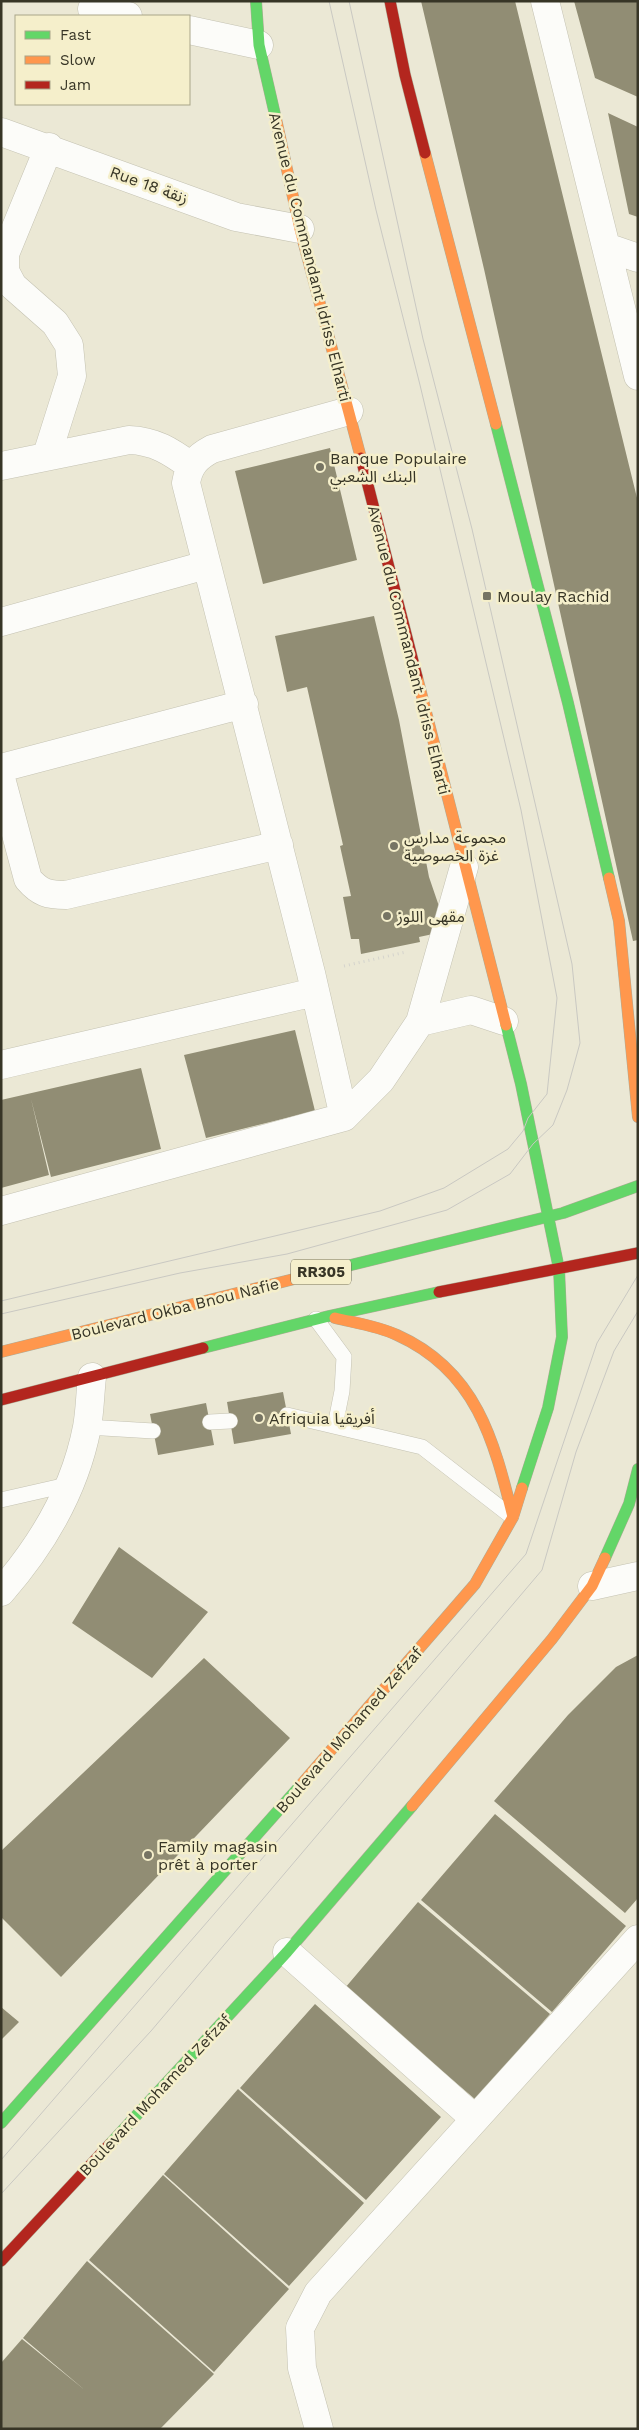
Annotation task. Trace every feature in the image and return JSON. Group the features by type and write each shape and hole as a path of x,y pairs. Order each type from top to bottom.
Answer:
{"main road":[{"name":"Avenue du Commandant Idriss Elharti","path":"256,1 259,45 300,229 349,411 521,1084 559,1269"},
{"path":"390,1 405,75 568,703 619,921 638,1117"},
{"path":"619,921 634,959"},
{"name":"Boulevard Okba Bnou Nafie","path":"1,1352 475,1234 549,1218 598,1203 638,1186"},
{"path":"1,1400 322,1318 484,1282 638,1253"},
{"name":"Boulevard Mohamed Zefzaf","path":"1,2124 358,1721 475,1584 513,1517 548,1408 562,1338 559,1269"},
{"path":"322,1318 385,1330 423,1349 456,1380 483,1418 500,1463 513,1517"},
{"name":"Boulevard Mohamed Zefzaf","path":"1,2261 287,1952 355,1875 552,1639 592,1586 628,1504 638,1469"}],"street":[{"path":"545,1 638,376"},
{"path":"92,9 123,15"},
{"path":"190,30 259,45"},
{"name":"Rue 18 زنقة","path":"1,132 49,147 236,216 300,229"},
{"path":"47,455 72,376 69,345 55,323 13,286 5,271 4,254 49,147"},
{"path":"606,247 638,258"},
{"path":"344,1117 244,704 186,483 191,466 196,459 212,449 349,411"},
{"path":"7,460 47,455 129,440 147,440 168,449 191,466"},
{"path":"1,622 206,565"},
{"path":"1,768 244,704"},
{"path":"1,778 7,825 28,879 37,890 47,895 66,895 279,845"},
{"path":"1,1212 344,1117 381,1080 420,1022 464,867"},
{"path":"1,1065 313,983"},
{"path":"420,1022 471,1010 504,1021"},
{"path":"1,1592 26,1564 52,1525 71,1484 87,1428 92,1377"},
{"path":"592,1586 638,1576"},
{"path":"319,2429 302,2368 300,2328 318,2292 638,1939"},
{"path":"287,1952 476,2119"}],"lane":[{"path":"322,1318 344,1357 342,1391 334,1426"},
{"path":"287,1415 422,1447 513,1517"},
{"path":"210,1422 230,1421"},
{"path":"87,1428 153,1431"},
{"path":"1,1500 71,1484"}],"path":[{"path":"313,983 443,944"}],"building":[{"path":"421,1 515,1 638,502 638,940 633,941 484,269"},
{"path":"574,1 638,1 638,97 595,78"},
{"path":"608,113 638,127 638,217 629,214"},
{"path":"330,448 357,560 263,584 235,471"},
{"path":"374,616 399,720 429,877 442,915 431,919 433,934 419,937 420,942 361,954 359,939 351,939 343,897 351,896 340,846 343,845 307,687 287,692 275,636"},
{"path":"295,1030 315,1111 206,1138 184,1055"},
{"path":"141,1068 161,1149 51,1177 31,1099 49,1175 1,1188 1,1100"},
{"name":"Afriquia أفريقيا","path":"283,1392 291,1434 234,1444 227,1402"},
{"path":"206,1403 214,1445 158,1455 150,1414"},
{"path":"119,1547 208,1612 152,1678 72,1623"},
{"path":"638,1655 638,1898 625,1913 494,1801 568,1715 616,1667"},
{"path":"204,1658 290,1738 61,1977 1,1917 1,1851"},
{"path":"495,1814 626,1926 552,2012 421,1900"},
{"path":"418,1902 550,2014 476,2100 345,1988"},
{"path":"315,2004 441,2117 366,2200 240,2088"},
{"path":"1,2007 19,2022 1,2040"},
{"path":"238,2089 364,2203 289,2286 164,2174"},
{"path":"163,2175 289,2289 214,2372 89,2260"},
{"path":"87,2261 214,2374 160,2429 1,2429 1,2363 22,2339 86,2391 23,2338"}],"tram line":[{"path":"1,1301 380,1211 444,1188 508,1149 523,1131 528,1118 547,1094 557,998 521,810 420,385 376,210 329,1"},
{"path":"1,1314 180,1273 287,1254 447,1210 510,1174 533,1144 553,1125 567,1090 580,1043 572,964 472,529 423,339 349,1"},
{"path":"1,2160 526,1554 597,1343 638,1275"},
{"path":"1,2194 151,2031 542,1570 576,1452 614,1351 638,1311"}],"traffic: fast":[{"path":"256,1 259,45 276,119"},
{"path":"496,424 568,703 609,878"},
{"path":"506,1025 521,1084 559,1269 562,1337 548,1408 522,1488"},
{"path":"294,1279 563,1213 638,1186"},
{"path":"203,1348 329,1316 439,1292"},
{"path":"605,1558 629,1504 638,1469"},
{"path":"1,2123 300,1786"},
{"path":"110,2144 287,1952 412,1806"}],"traffic: slow":[{"path":"276,119 300,229 361,458"},
{"path":"425,153 496,424"},
{"path":"417,677 506,1025"},
{"path":"609,878 619,921 638,1117"},
{"path":"1,1352 294,1279"},
{"path":"335,1318 375,1327 397,1335 424,1350 446,1368 464,1388 478,1411 489,1436 513,1517"},
{"path":"300,1786 475,1584 513,1517 522,1488"},
{"path":"412,1806 552,1639 592,1586 605,1558"}],"traffic: jam":[{"path":"390,1 405,75 425,153"},
{"path":"361,458 417,677"},
{"path":"439,1292 638,1253"},
{"path":"1,1400 203,1348"},
{"path":"1,2261 110,2144"}],"place":[{"name":"Banque Populaire البنك الشعبي","path":"320,467"},
{"name":"Moulay Rachid","path":"487,596"},
{"name":"مجموعة مدارس غزة الخصوصية","path":"394,846"},
{"name":"مقهى اللوز","path":"387,916"},
{"name":"Afriquia أفريقيا","path":"259,1418"},
{"name":"Family magasin prêt à porter","path":"148,1855"}]}
